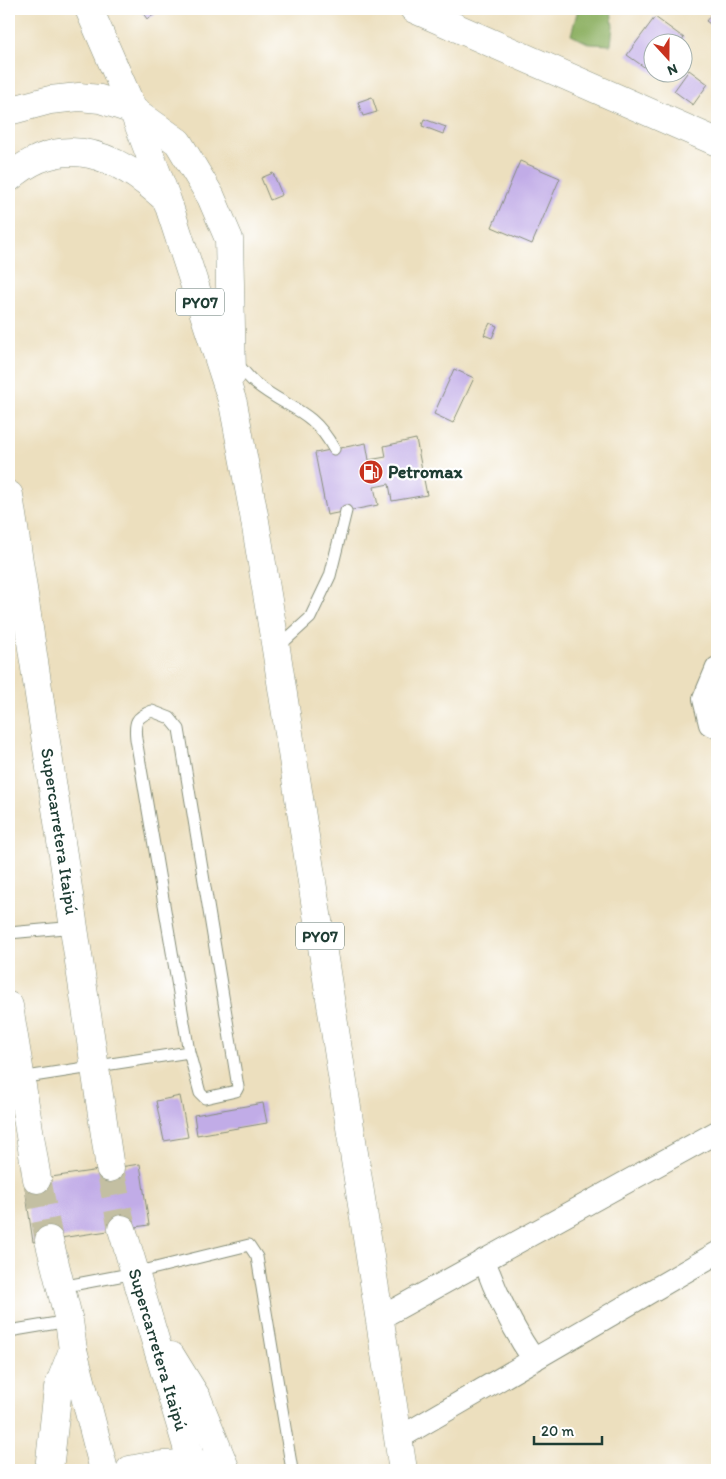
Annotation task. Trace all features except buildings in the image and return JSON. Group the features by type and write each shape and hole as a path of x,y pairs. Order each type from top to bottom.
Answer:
{"main road":[{"name":"PY07","path":"89,9 134,110 167,200 233,403 276,649 404,1470"},
{"path":"414,9 717,142"},
{"path":"9,112 50,100 79,97 100,99 134,110 178,142 211,197 229,239 233,403"},
{"path":"9,178 23,166 47,156 71,151 98,155 123,166 146,180 167,200"},
{"name":"Supercarretera Itaipú","path":"9,495 110,1168"},
{"path":"9,1006 17,1090 37,1179"},
{"name":"Supercarretera Itaipú","path":"122,1229 194,1467"},
{"path":"50,1240 69,1321 73,1350 104,1470"},
{"path":"130,1470 152,1466 226,1468 197,1398 177,1364 153,1334"},
{"path":"49,1470 58,1388 73,1350"}],"street":[{"path":"717,668 704,699 710,724 717,727"},
{"path":"380,1318 717,1132"},
{"path":"399,1438 717,1253"},
{"path":"484,1260 500,1302 519,1338 534,1360"}],"lane":[{"path":"232,357 254,382 307,414 324,432 334,449"},
{"path":"276,649 310,618 330,576 346,511"},
{"path":"152,711 170,718 179,729 238,1087 236,1091 205,1098 202,1096 189,1052 134,726 141,715 152,711"},
{"path":"9,933 75,927"},
{"path":"17,1090 95,1066 189,1052"},
{"path":"61,1286 135,1274 249,1246 254,1250 292,1470"},
{"path":"9,1331 69,1321"}],"green space":[{"path":"578,9 611,9 613,26 611,45 590,44 571,35"}],"tunnel":[{"path":"110,1168 122,1229"},
{"path":"37,1179 49,1240"}],"place":[{"name":"Petromax","path":"371,472"}]}
